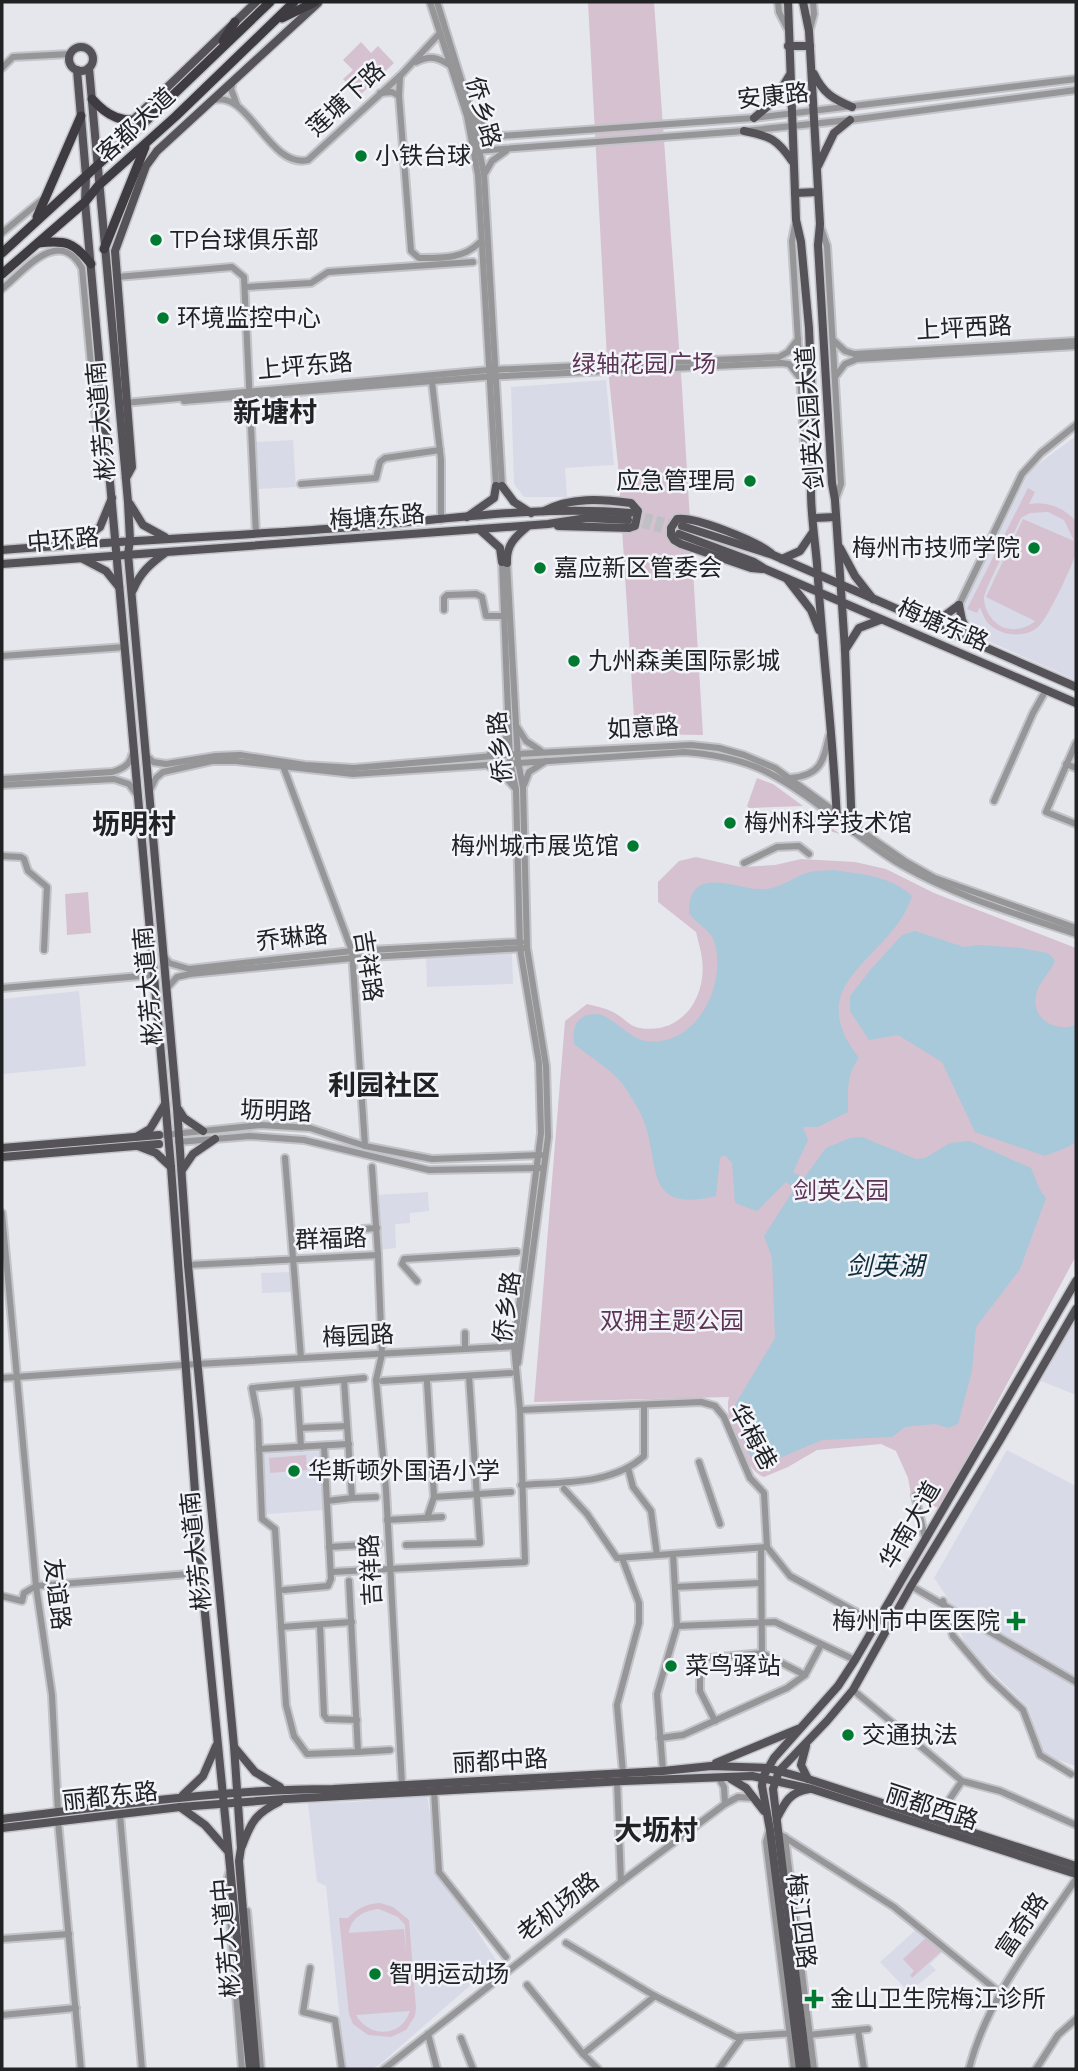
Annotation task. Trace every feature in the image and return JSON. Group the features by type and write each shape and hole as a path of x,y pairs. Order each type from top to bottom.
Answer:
{"highway":[{"name":"客都大道","path":"5,250 270,2"},
{"name":"客都大道","path":"2,274 85,202 294,2"},
{"path":"271,23 317,2"},
{"path":"216,53 235,22"},
{"path":"92,99 114,118 131,122 148,119"},
{"path":"163,103 176,116"},
{"path":"35,221 81,116"},
{"path":"104,249 147,143"},
{"path":"37,244 63,242 79,248 91,264"},
{"path":"5,250 18,260"}],"main road":[{"path":"131,122 256,2"},
{"path":"124,405 116,244 146,166 158,151 317,2"},
{"name":"剑英公园大道","path":"788,2 796,220 802,242 808,328 814,458 811,471 814,529 836,816"},
{"name":"剑英公园大道","path":"803,2 809,31 814,111 820,224 818,245 845,650 853,828"},
{"path":"788,46 810,46"},
{"path":"76,47 89,49 93,57 89,68 77,70 70,64 70,54 76,47"},
{"name":"彬芳大道南","path":"89,68 104,249 124,405 131,593 180,1138 188,1265 238,1803"},
{"path":"811,69 823,92 852,107"},
{"name":"彬芳大道南","path":"77,70 86,176 85,202 117,541 164,1104 163,1139 171,1167 184,1365 223,1804"},
{"path":"754,118 774,101 789,76"},
{"path":"817,169 832,137 850,120"},
{"path":"744,131 765,135 777,141 793,163"},
{"path":"795,193 818,191"},
{"path":"466,518 494,498 499,486 514,502 531,513"},
{"path":"77,544 100,527 113,496"},
{"path":"541,512 558,504 587,500 631,503 638,511 635,526 629,528 563,527 548,524"},
{"path":"128,502 143,525 167,538"},
{"name":"梅塘东路","path":"128,554 629,517 589,509 256,534 130,540"},
{"path":"814,518 836,517"},
{"path":"765,569 751,568 681,544 674,540 671,528 677,519 690,520 761,544 773,555"},
{"path":"505,563 506,551 511,542 529,525"},
{"path":"479,529 500,548 505,563"},
{"path":"782,559 800,551 814,529"},
{"name":"梅塘东路","path":"1076,688 773,555 680,530 880,620 1076,703"},
{"name":"中环路","path":"2,550 130,540"},
{"path":"838,544 855,576 875,601"},
{"path":"131,593 149,564 167,551"},
{"name":"中环路","path":"2,564 128,554"},
{"path":"80,558 106,571 120,590"},
{"path":"785,576 811,610 822,636"},
{"path":"926,623 940,620 959,606 961,620 974,643"},
{"path":"845,650 859,628 880,620"},
{"path":"164,1104 150,1129 137,1141 171,1167"},
{"path":"177,1108 184,1118 203,1131"},
{"name":"坜明路","path":"2,1148 163,1139"},
{"path":"182,1170 193,1154 215,1139"},
{"name":"坜明路","path":"2,1157 137,1141"},
{"name":"华南大道","path":"763,1777 774,1758 838,1686 855,1660 1076,1281"},
{"name":"华南大道","path":"777,1775 853,1690 929,1556 1076,1311"},
{"path":"918,1551 929,1556"},
{"path":"711,1766 804,1726"},
{"path":"182,1796 204,1776 218,1740"},
{"path":"808,1779 801,1765 803,1751 809,1740"},
{"path":"234,1746 255,1772 272,1785 285,1789"},
{"name":"丽都中路","path":"223,1794 663,1771 711,1766 768,1768 777,1775"},
{"name":"丽都中路","path":"223,1804 617,1781 777,1775"},
{"name":"丽都西路","path":"777,1775 808,1779 1076,1866"},
{"name":"丽都西路","path":"777,1775 1076,1877"},
{"name":"梅江四路","path":"777,1775 773,1789 800,2069"},
{"path":"718,1777 740,1782 765,1813"},
{"name":"梅江四路","path":"763,1777 765,1813 778,1833 807,2069"},
{"path":"777,1818 794,1793 812,1789"},
{"path":"255,1791 256,1801"},
{"name":"丽都东路","path":"2,1828 182,1796 223,1794"},
{"path":"241,1848 250,1825 263,1809 285,1799"},
{"name":"彬芳大道中","path":"238,1803 241,1848 239,1861 258,2069"},
{"name":"丽都东路","path":"2,1819 120,1815 223,1804"},
{"name":"彬芳大道中","path":"223,1804 250,2069"},
{"path":"180,1807 205,1825 227,1850"}],"street":[{"name":"侨乡路","path":"430,2 475,138 484,174 492,373"},
{"name":"侨乡路","path":"437,2 472,115 475,138"},
{"path":"778,2 779,12 788,28"},
{"path":"809,31 814,14 813,2"},
{"name":"莲塘下路","path":"243,112 288,159 302,161 315,154 401,75 440,33"},
{"path":"2,68 13,57 70,54"},
{"path":"411,64 429,57 437,58 451,66"},
{"path":"401,75 399,96 411,251 419,258 435,258 468,254 478,243"},
{"name":"安康路","path":"475,138 754,118 1076,79"},
{"path":"233,82 233,97 243,112"},
{"name":"安康路","path":"478,151 814,124 1076,90"},
{"path":"378,94 392,92 399,96"},
{"path":"214,100 226,99 243,112"},
{"path":"472,115 486,129 502,136"},
{"path":"484,174 492,161 514,149 517,135"},
{"name":"侨乡路","path":"478,151 499,486"},
{"path":"2,233 45,198"},
{"path":"796,220 792,241 800,378 805,458 811,471"},
{"path":"820,224 827,246 841,484 835,500"},
{"path":"2,289 44,254 54,249 65,250 76,257 82,268 101,473"},
{"path":"246,287 311,283 328,272 473,262"},
{"path":"117,277 232,267 244,277 256,534"},
{"path":"780,360 798,339"},
{"path":"833,340 855,357 845,364 835,377"},
{"name":"上坪西路","path":"855,357 1076,341"},
{"name":"上坪西路","path":"855,357 1076,346"},
{"path":"492,373 780,360 795,369 800,378"},
{"name":"上坪东路","path":"124,405 492,373"},
{"path":"432,382 440,450 441,520"},
{"path":"959,606 1022,474 1041,453 1076,425"},
{"path":"302,484 376,478 380,462 385,458 440,450"},
{"name":"侨乡路","path":"390,1569 525,1562 520,1410 513,1372 541,1168 546,1066 523,945 520,789 509,733 505,563"},
{"name":"侨乡路","path":"505,563 516,723 514,758"},
{"path":"444,610 444,598 447,595 476,594 482,597 485,616 505,616"},
{"path":"2,656 125,648"},
{"path":"994,801 1046,690"},
{"path":"483,764 500,771 520,789 529,772 547,756 530,745 521,735 516,723"},
{"path":"791,778 812,774 819,767 824,757 831,724"},
{"path":"485,756 498,750 509,733"},
{"path":"1076,743 1046,812 1076,824"},
{"name":"如意路","path":"283,764 354,768 485,756 514,758 691,745 719,748 775,768 836,816"},
{"path":"2,779 112,772 123,769 131,760 134,750"},
{"name":"如意路","path":"547,756 684,752 723,757 769,773 935,878 1076,928"},
{"name":"如意路","path":"168,767 216,756 240,755 353,774 483,764 514,758"},
{"path":"147,756 153,762 168,767 156,778 150,790"},
{"name":"吉祥路","path":"283,764 352,955 365,1146"},
{"path":"1066,764 1076,768"},
{"path":"2,785 114,779 129,784 138,794"},
{"name":"如意路","path":"853,828 866,843 934,883 1076,934"},
{"path":"744,863 776,847 799,846 809,854"},
{"path":"2,856 24,859 28,871 47,887 44,950"},
{"name":"乔琳路","path":"190,971 352,955 523,945"},
{"path":"164,956 169,963 190,971"},
{"path":"167,988 177,977 190,971"},
{"path":"2,988 152,975"},
{"name":"坜明路","path":"180,1138 203,1131 260,1125 310,1128 365,1146 432,1159 542,1155"},
{"name":"坜明路","path":"163,1139 250,1136 304,1140 429,1170 541,1168"},
{"path":"285,1157 302,1358"},
{"path":"372,1167 378,1255"},
{"name":"友谊路","path":"2,1213 36,1586 52,1695 58,1817 81,2069"},
{"path":"292,1234 377,1228"},
{"path":"417,1281 402,1264 404,1259 517,1252"},
{"name":"群福路","path":"188,1265 378,1255 382,1354"},
{"path":"465,1333 465,1347"},
{"name":"梅园路","path":"2,1378 518,1346"},
{"name":"吉祥路","path":"382,1354 376,1380 402,1785"},
{"path":"382,1381 513,1372"},
{"path":"406,1545 480,1543 469,1376"},
{"path":"364,1378 252,1388 258,1420 262,1518 275,1529 286,1705 294,1736 307,1754 390,1750"},
{"path":"344,1380 352,1498"},
{"path":"427,1382 434,1497 427,1518"},
{"path":"296,1384 301,1447"},
{"name":"华梅巷","path":"520,1410 701,1402 715,1406 724,1417 750,1478 764,1493 764,1548"},
{"path":"521,1485 593,1478 628,1468 644,1457 644,1405"},
{"path":"300,1428 347,1426"},
{"path":"259,1449 349,1444"},
{"path":"284,1590 328,1586 331,1572 324,1446"},
{"path":"699,1462 720,1524"},
{"path":"628,1468 633,1487 651,1511 657,1555"},
{"path":"564,1489 587,1514 620,1558 639,1603 639,1623 617,1705 623,1773"},
{"path":"434,1497 511,1492"},
{"path":"915,1495 925,1538"},
{"path":"327,1501 376,1497"},
{"path":"387,1520 442,1517"},
{"path":"329,1547 379,1544"},
{"path":"620,1558 764,1548"},
{"path":"762,1653 760,1583 764,1548"},
{"path":"764,1548 790,1576 876,1623"},
{"path":"663,1771 657,1695 677,1626 674,1554"},
{"path":"331,1572 390,1569"},
{"path":"2,1596 22,1601 24,1593 36,1586 201,1573"},
{"path":"349,1581 358,1752"},
{"path":"675,1587 760,1583"},
{"path":"911,1587 1076,1682"},
{"path":"943,1601 953,1636 989,1678 1023,1710 1040,1755 1071,1774"},
{"path":"281,1627 352,1622"},
{"path":"677,1626 775,1622 855,1660"},
{"path":"320,1625 324,1715 327,1719 357,1720"},
{"path":"660,1738 683,1735 787,1688 805,1675 821,1646"},
{"path":"715,1721 700,1691 700,1659 762,1653 805,1675"},
{"path":"853,1690 962,1781 1000,1791 1076,1825"},
{"path":"718,1777 724,1787 725,1804 738,1797 753,1798"},
{"path":"617,1781 621,1882"},
{"path":"943,1809 962,1781"},
{"path":"434,1791 439,1872 506,1957"},
{"name":"老机场路","path":"384,2069 621,1882 725,1804"},
{"path":"120,1815 142,2069"},
{"path":"778,1833 894,1907 1000,1993"},
{"path":"778,1833 766,1842 794,2069"},
{"path":"778,1833 814,2069"},
{"path":"230,1872 227,1881 242,2069"},
{"name":"富奇路","path":"969,2069 975,2046 1000,1993 1076,1877"},
{"path":"2,1939 69,1934"},
{"path":"566,1943 655,1996 736,2037 868,2029"},
{"path":"310,1968 303,2012 335,2020 342,2069"},
{"path":"527,1984 598,2069"},
{"path":"583,2054 655,1996"},
{"path":"2,2015 76,2008"},
{"path":"1036,2069 1058,2035 1076,2019"},
{"path":"858,2030 864,2069"},
{"path":"428,2034 437,2069"},
{"path":"719,2069 743,2037"},
{"path":"461,2038 473,2069"}],"shaded area":[{"path":"606,380 614,465 565,468 567,497 524,497 514,484 511,387"},
{"name":"梅州市技师学院","path":"1076,436 1076,680 954,626 1030,470"},
{"path":"293,440 296,487 259,489 256,442"},
{"path":"512,953 513,984 427,987 426,956"},
{"path":"79,991 86,1066 3,1074 2,999"},
{"path":"428,1192 429,1211 410,1213 410,1223 395,1224 396,1248 379,1250 375,1195"},
{"path":"290,1272 291,1292 262,1293 261,1273"},
{"path":"1076,1317 1076,1395 1041,1381"},
{"name":"梅州市中医医院","path":"1007,1450 1076,1486 1076,1766 1045,1756 1028,1707 966,1646 947,1597 934,1578"},
{"name":"华斯顿外国语小学","path":"322,1451 325,1510 267,1514 264,1454"},
{"path":"427,1795 439,1872 497,1962 379,2065 371,2069 345,2069 326,1886 317,1882 308,1803 355,1802"},
{"path":"919,1927 946,1949 930,1964 936,1970 909,1992 880,1962"}],"green space":[{"name":"绿轴花园广场","path":"588,2 654,2 682,388 703,735 635,734 618,465 607,359"},
{"path":"361,42 371,53 378,46 394,63 359,96 343,79 353,70 343,60"},
{"path":"1028,488 1035,492 1029,504 1054,506 1075,520 1077,548 1074,558 1044,620 1035,630 1021,634 999,631 987,622 980,607 977,613 967,609","holes":["1048,512 1064,520 1074,541 1023,519 986,597 1035,621 1017,629 1001,626 990,616 984,598 1021,518 1030,513"]},
{"path":"757,778 773,784 803,806 749,808 747,806"},
{"path":"808,810 840,834 773,815 770,811"},
{"name":"剑英公园","path":"696,857 740,867 775,865 801,859 855,862 886,869 934,893 1076,948 1076,1256 940,1508 912,1500 908,1478 896,1451 881,1444 817,1450 764,1477 749,1464 736,1442 729,1417 729,1397 534,1402 565,1021 587,1004 613,1012 636,1027 655,1029 668,1026 689,1010 696,999 702,973 696,932 658,902 658,882 679,861"},
{"path":"88,892 91,933 67,935 65,894"},
{"path":"306,1455 307,1470 270,1473 269,1458"},
{"path":"375,1904 393,1907 409,1920 415,2016 406,2030 391,2037 368,2035 353,2024 349,2014 339,1918 348,1918 362,1907","holes":["379,1909 398,1917 405,1925 406,1952 404,1929 349,1933 352,1923 359,1916","410,2011 400,2026 384,2032 369,2028 356,2015"]},
{"path":"927,1937 938,1949 942,1946 944,1949 912,1978 910,1975 914,1971 903,1959"}],"water":[{"name":"剑英湖","path":"834,870 885,880 912,896 901,918 844,989 839,1009 843,1031 859,1058 850,1077 848,1112 818,1127 803,1127 808,1140 793,1172 804,1178 826,1148 850,1138 862,1137 916,1159 925,1158 950,1143 970,1141 1031,1168 1046,1198 1020,1269 976,1327 972,1371 958,1424 948,1428 935,1424 905,1427 892,1437 822,1440 770,1462 758,1464 749,1454 733,1408 775,1338 772,1258 764,1236 795,1188 786,1182 757,1211 735,1203 732,1163 725,1155 720,1158 716,1196 692,1200 676,1198 665,1191 658,1181 643,1119 627,1090 616,1077 574,1044 574,1033 579,1020 594,1014 607,1017 632,1035 646,1041 664,1040 680,1034 694,1024 712,993 717,958 712,937 689,913 691,897 697,888 706,883 717,883 766,889 810,872"},
{"path":"915,931 964,947 979,945 1020,948 1048,953 1055,960 1037,990 1035,1004 1041,1017 1047,1022 1061,1027 1076,1025 1076,1141 1073,1144 1045,1156 975,1132 942,1062 898,1035 869,1040 850,1011 850,996 902,935"}],"tunnel":[{"path":"633,514 682,526"},
{"path":"631,521 676,533"}],"place":[{"name":"小铁台球","path":"361,156"},
{"name":"TP台球俱乐部","path":"156,240"},
{"name":"环境监控中心","path":"163,318"},
{"name":"应急管理局","path":"750,481"},
{"name":"梅州市技师学院","path":"1034,548"},
{"name":"嘉应新区管委会","path":"540,568"},
{"name":"九州森美国际影城","path":"574,661"},
{"name":"梅州科学技术馆","path":"730,823"},
{"name":"梅州城市展览馆","path":"633,846"},
{"name":"华斯顿外国语小学","path":"294,1471"},
{"name":"梅州市中医医院","path":"1016,1621"},
{"name":"菜鸟驿站","path":"671,1666"},
{"name":"交通执法","path":"848,1735"},
{"name":"智明运动场","path":"375,1974"},
{"name":"金山卫生院梅江诊所","path":"814,1999"}],"district":[{"name":"新塘村","path":"275,412"},
{"name":"坜明村","path":"134,824"},
{"name":"利园社区","path":"384,1085"},
{"name":"大坜村","path":"656,1830"}],"park label":[{"name":"双拥主题公园","path":"672,1321"}]}
